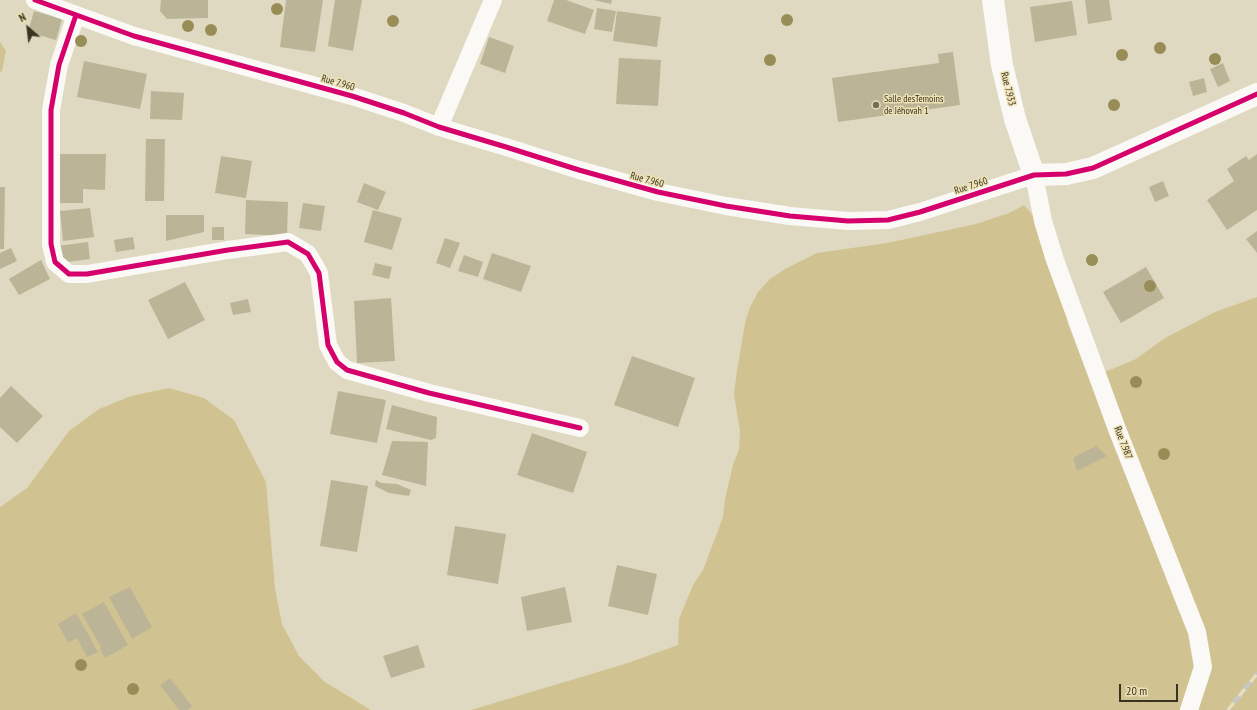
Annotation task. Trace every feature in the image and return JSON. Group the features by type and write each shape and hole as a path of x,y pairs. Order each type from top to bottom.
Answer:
{"street":[{"name":"Rue 7.960","path":"35,0 134,36 352,96 404,113 439,127 579,170 658,192 726,206 790,216 848,221 888,220 920,212 1034,175 1066,174 1093,168 1257,94"},
{"path":"439,127 493,0"},
{"name":"Rue 7.933","path":"993,0 1002,65 1015,119 1034,175"},
{"path":"76,15 59,65 51,110 51,244 55,262 69,274 87,274 228,250 288,242 308,254 318,273 328,344 337,362 347,370 429,393 580,428"},
{"name":"Rue 7.987","path":"1034,175 1043,222 1055,260 1117,429 1197,632 1203,667 1188,710"}],"shaded area":[{"path":"0,42 6,51 2,71 0,72"},
{"path":"1024,205 1036,219 1065,306 1068,324 1087,373 1105,372 1136,359 1165,338 1215,312 1257,297 1257,710 471,710 628,663 678,645 679,619 693,585 703,570 723,517 725,499 733,465 739,449 740,431 734,395 745,323 750,307 758,292 770,279 785,269 817,253 887,243 976,224 1009,213"},
{"path":"169,388 204,398 234,420 266,482 275,588 282,624 299,656 325,682 371,710 0,710 0,507 27,488 69,431 99,409 131,396"}],"building":[{"path":"161,0 208,0 208,18 167,19 160,11"},
{"path":"286,0 323,0 315,52 280,47"},
{"path":"335,0 362,0 353,51 328,46"},
{"path":"554,0 566,0 594,10 585,34 547,21"},
{"path":"594,0 612,0 611,4"},
{"path":"1085,0 1109,0 1112,20 1088,24"},
{"path":"1072,1 1077,35 1035,42 1030,7"},
{"path":"597,8 616,11 612,32 594,29"},
{"path":"34,11 62,19 56,40 28,32"},
{"path":"617,11 661,17 657,47 613,41"},
{"path":"489,37 514,46 505,73 480,64"},
{"path":"953,52 960,105 838,122 832,78 939,63 938,54"},
{"path":"619,58 661,60 658,106 616,104"},
{"path":"84,61 147,74 140,109 77,97"},
{"path":"1223,63 1230,81 1218,87 1210,69"},
{"path":"1204,78 1207,92 1193,96 1189,82"},
{"path":"151,91 184,93 182,120 150,119"},
{"path":"146,139 165,139 164,201 145,201"},
{"path":"60,154 106,154 105,190 83,189 83,203 59,203"},
{"path":"1257,154 1257,210 1227,230 1207,200 1234,181 1227,169 1246,156 1249,160"},
{"path":"221,156 252,161 246,198 215,193"},
{"path":"1163,181 1169,196 1155,202 1149,187"},
{"path":"364,183 386,192 378,210 357,202"},
{"path":"0,187 5,187 4,249 0,249"},
{"path":"246,200 288,202 287,236 245,234"},
{"path":"303,203 325,206 321,231 299,228"},
{"path":"90,208 94,237 63,241 60,211"},
{"path":"373,210 402,218 392,250 364,242"},
{"path":"166,215 204,215 204,232 166,241"},
{"path":"212,227 224,227 224,240 212,240"},
{"path":"1257,231 1257,253 1246,239"},
{"path":"133,237 135,249 116,252 114,240"},
{"path":"445,238 460,243 450,268 436,263"},
{"path":"88,242 90,259 59,263 57,246"},
{"path":"11,248 17,261 0,269 0,253"},
{"path":"492,253 531,266 521,292 483,279"},
{"path":"464,255 483,262 478,277 458,271"},
{"path":"41,260 50,279 19,295 9,279"},
{"path":"375,263 392,267 389,279 372,275"},
{"path":"1146,267 1164,298 1121,323 1103,292"},
{"path":"185,282 205,320 168,339 148,300"},
{"path":"391,298 395,361 357,363 354,301"},
{"path":"248,299 251,312 233,315 230,303"},
{"path":"632,356 695,378 678,427 614,405"},
{"path":"11,386 43,416 17,443 0,427 0,398"},
{"path":"338,391 386,400 377,443 330,434"},
{"path":"392,405 437,417 436,438 431,440 386,429"},
{"path":"532,433 587,452 573,493 517,475"},
{"path":"392,441 428,442 426,486 382,475"},
{"path":"1096,446 1107,456 1077,471 1073,458"},
{"path":"331,480 368,486 357,552 320,546"},
{"path":"376,480 381,483 397,484 411,490 409,496 389,493 375,486"},
{"path":"455,526 506,534 498,584 447,575"},
{"path":"617,565 657,574 648,615 608,606"},
{"path":"130,587 152,627 132,639 109,597"},
{"path":"565,587 572,622 527,631 521,597"},
{"path":"104,602 128,645 105,658 100,648 101,647 82,614"},
{"path":"76,613 98,652 87,657 77,638 68,643 58,624"},
{"path":"418,645 425,667 391,678 383,656"},
{"path":"170,678 192,706 188,710 179,710 160,685"}],"railway":[{"path":"1228,710 1257,674"}],"cycle path":[{"path":"35,0 134,36 352,96 404,113 439,127 579,170 658,192 726,206 790,216 848,221 888,220 920,212 1034,175 1066,174 1093,168 1257,94"},
{"path":"76,15 59,65 51,110 51,244 55,262 69,274 87,274 228,250 288,242 308,254 319,273 328,345 337,362 347,370 429,393 580,428"}],"place":[{"name":"Salle desTemoins de Jéhovah 1","path":"876,105"}]}
